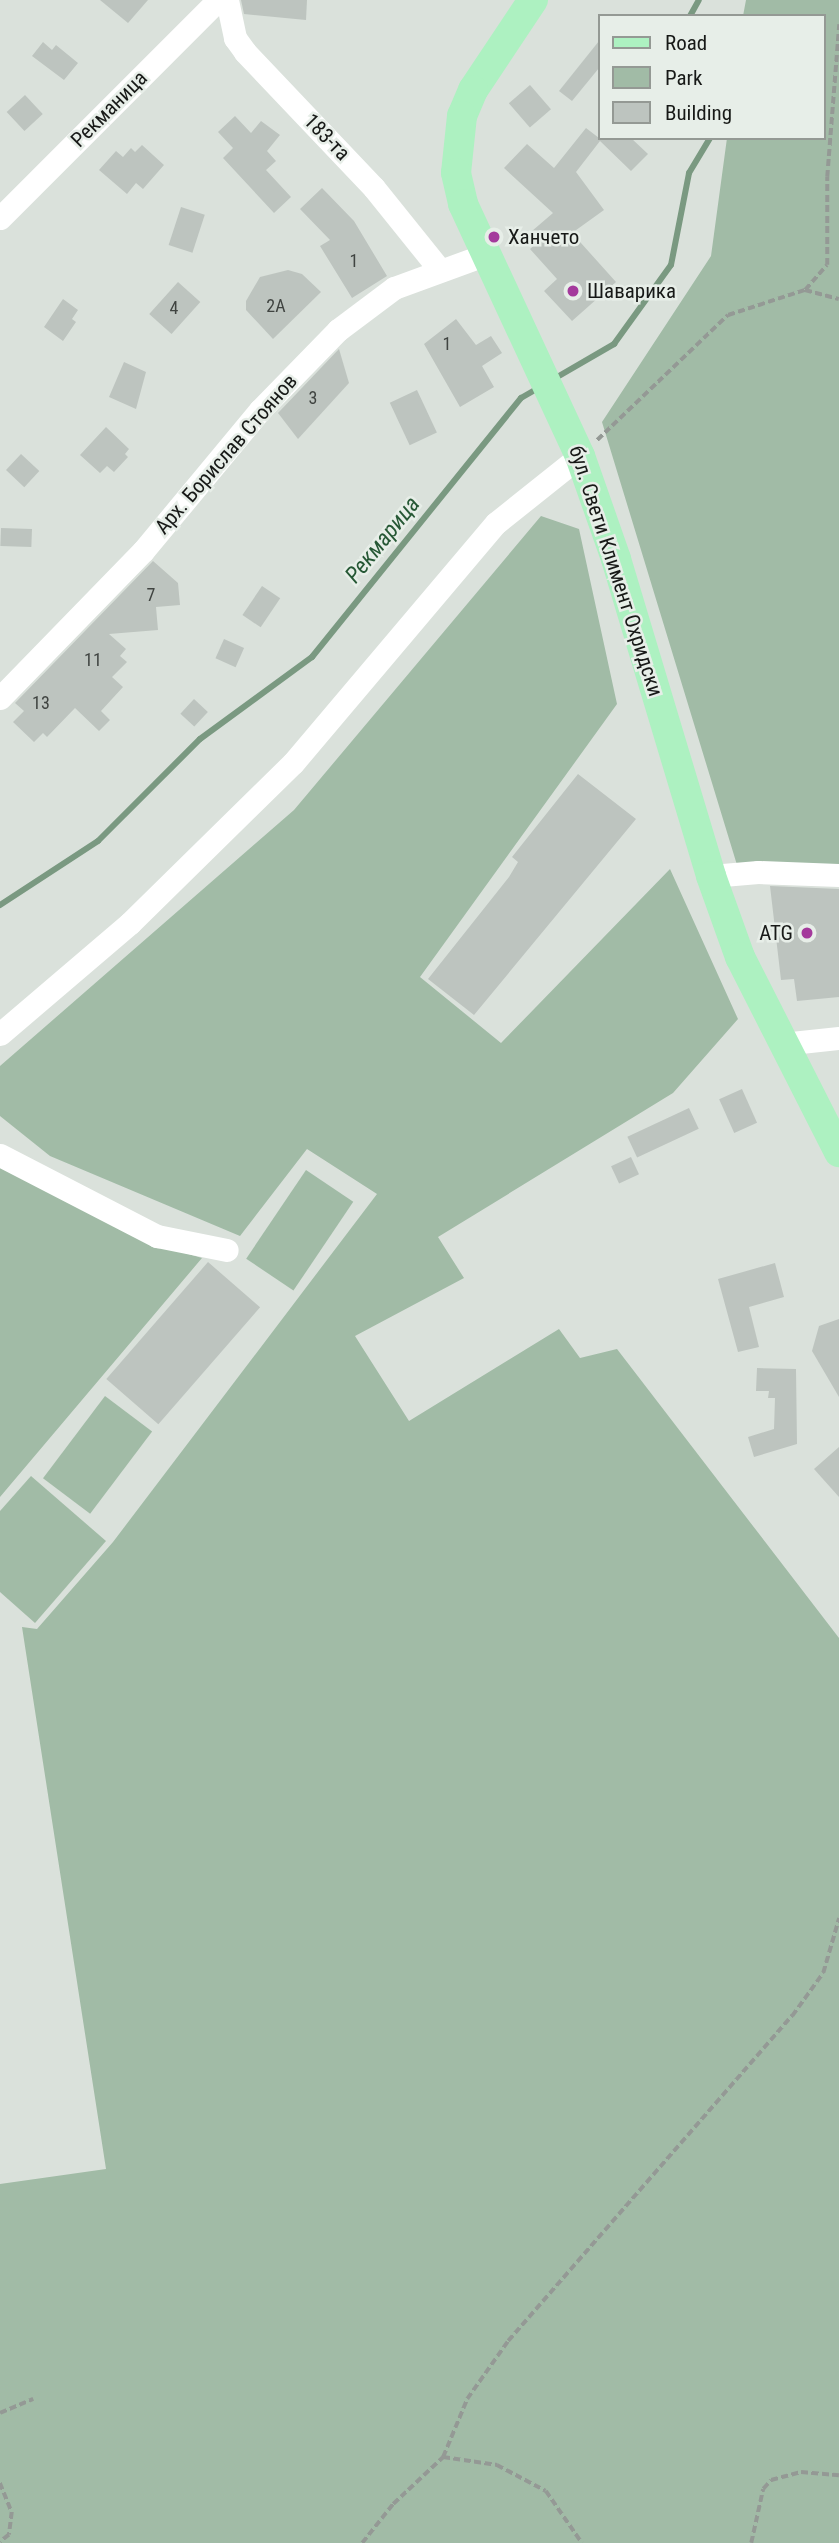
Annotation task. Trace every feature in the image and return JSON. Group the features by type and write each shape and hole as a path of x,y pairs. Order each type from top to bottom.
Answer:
{"main road":[{"name":"бул. Свети Климент Охридски","path":"533,0 474,90 460,128 456,173 463,204 484,255 577,448 616,559 710,876 740,957 839,1152"}],"street":[{"name":"Рекманица","path":"0,218 218,0"},
{"name":"183-та","path":"227,0 235,38 245,52 374,188 440,270"},
{"name":"Арх. Борислав Стоянов","path":"0,698 144,551 260,410 338,330 394,288 484,255"},
{"path":"0,1034 130,923 293,763 496,523 577,448"},
{"path":"710,876 758,872 839,875"},
{"path":"782,1044 839,1038"},
{"path":"0,1155 158,1236 227,1250"}],"path":[{"path":"577,448 728,315 805,290 827,265 828,177 839,24"},
{"path":"805,290 839,299"},
{"path":"362,2543 393,2504 443,2457 467,2399 508,2341 792,2016 823,1973 839,1919"},
{"path":"0,2413 33,2399"},
{"path":"443,2457 497,2465 546,2491 582,2543"},
{"path":"751,2543 763,2489 771,2480 801,2472 839,2475"},
{"path":"0,2483 12,2512 9,2535 0,2542"}],"green space":[{"path":"746,0 839,0 839,868 737,865 602,422 711,256 727,140 825,140 825,14 743,14"},
{"path":"541,516 579,529 617,704 420,977 501,1043 670,869 738,1019 673,1093 438,1237 464,1278 355,1336 409,1421 559,1329 580,1358 617,1349 839,1638 839,2543 0,2543 0,2184 106,2169 22,1627 37,1629 113,1542 377,1194 307,1149 240,1236 50,1156 0,1116 0,1066 294,810"},
{"path":"0,1165 151,1243 202,1258 0,1497"},
{"path":"306,1170 353,1202 293,1291 246,1259"},
{"path":"105,1396 152,1432 90,1514 43,1478"},
{"path":"31,1476 106,1541 35,1623 0,1592 0,1511"}],"building":[{"path":"100,0 148,0 128,23"},
{"path":"241,0 307,0 306,20 244,14"},
{"path":"43,42 52,50 56,45 78,63 64,80 32,56"},
{"path":"598,42 598,69 572,101 559,91"},
{"path":"530,85 551,109 530,128 509,103"},
{"path":"25,95 43,114 24,131 7,112"},
{"path":"235,116 251,133 261,121 280,135 267,151 276,161 266,170 291,197 274,213 223,158 233,148 218,132"},
{"path":"586,128 598,140 633,140 648,154 631,171 600,141 576,172 604,210 572,233 616,282 572,321 544,291 557,279 530,249 540,240 532,231 553,213 504,168 527,144 554,168"},
{"path":"142,145 164,165 143,189 136,183 127,194 99,170 116,151 123,157 131,148 135,152"},
{"path":"322,188 354,221 387,276 352,298 320,246 330,240 300,209"},
{"path":"181,207 205,215 192,253 169,245"},
{"path":"288,270 302,274 321,292 273,339 246,310 246,301 260,277"},
{"path":"178,282 200,302 172,334 149,314"},
{"path":"63,299 78,310 72,319 76,322 63,341 44,327"},
{"path":"456,319 476,345 491,336 502,353 482,366 494,387 460,407 424,344"},
{"path":"339,349 349,383 298,439 278,413"},
{"path":"124,362 146,372 136,409 109,397"},
{"path":"417,390 437,433 410,445 390,403"},
{"path":"106,427 129,449 125,454 128,457 114,472 107,466 100,473 80,455"},
{"path":"21,454 39,471 24,487 6,470"},
{"path":"1,528 32,529 31,547 0,546"},
{"path":"153,561 178,583 180,605 156,607 158,630 109,634 126,649 120,656 127,662 112,677 123,687 101,711 110,720 99,731 75,708 47,737 43,733 34,742 13,722 24,711 15,703"},
{"path":"262,586 280,598 261,627 242,615"},
{"path":"224,639 244,648 236,667 215,658"},
{"path":"194,699 208,712 194,727 180,714"},
{"path":"578,774 636,819 474,1015 428,979 509,877 518,862 512,857"},
{"name":"ATG","path":"770,886 839,889 839,997 797,1001 794,979 781,980"},
{"path":"742,1089 757,1123 734,1133 719,1099"},
{"path":"689,1108 699,1129 637,1158 627,1137"},
{"path":"631,1157 639,1174 619,1184 611,1166"},
{"path":"208,1262 260,1307 158,1424 106,1379"},
{"path":"775,1263 784,1297 749,1307 759,1347 738,1352 718,1279"},
{"path":"839,1319 839,1397 812,1351 819,1326"},
{"path":"757,1368 796,1369 797,1444 754,1457 748,1437 774,1429 775,1398 768,1398 769,1391 756,1391"},
{"path":"839,1447 839,1497 814,1469"}],"waterway":[{"name":"Рекмарица","path":"691,14 699,0"},
{"name":"Рекмарица","path":"552,380 614,344 671,265 689,173 709,140"},
{"name":"Рекмарица","path":"0,905 98,841 200,739 312,657 521,398 540,387"}],"place":[{"name":"Ханчето","path":"494,237"},
{"name":"Шаварика","path":"573,291"},
{"name":"ATG","path":"807,933"}]}
